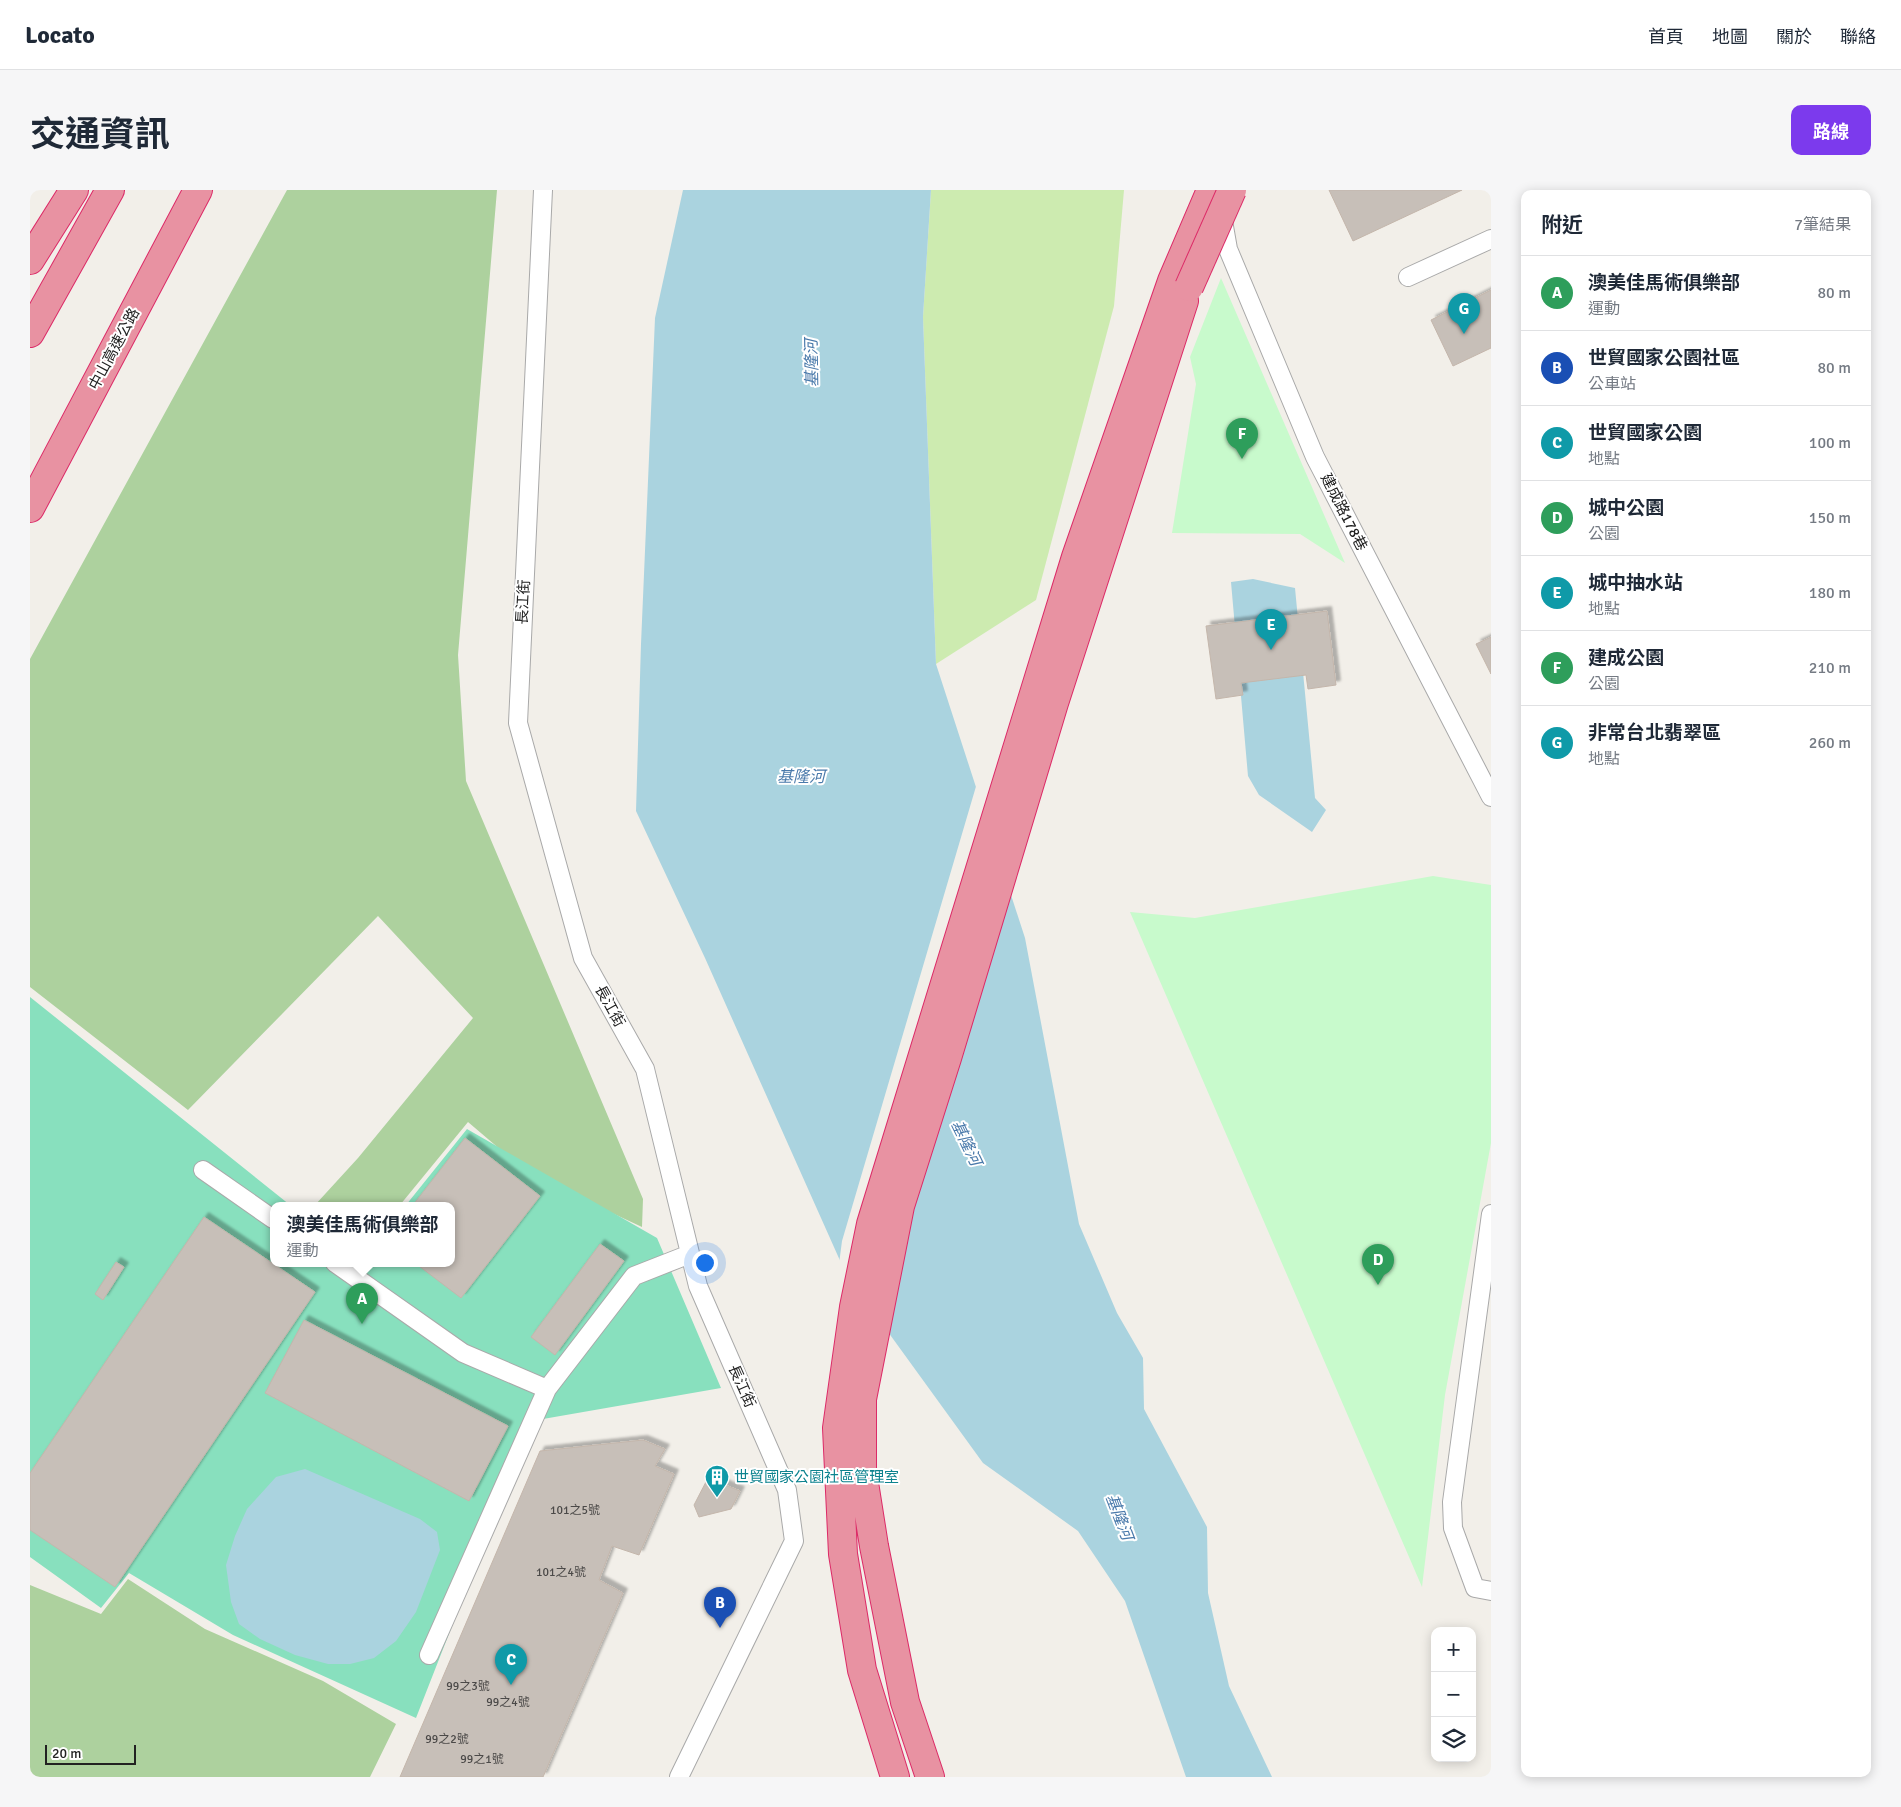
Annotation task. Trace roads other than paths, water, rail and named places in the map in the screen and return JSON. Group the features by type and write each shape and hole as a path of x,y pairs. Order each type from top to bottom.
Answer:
{"highway":[{"path":"30,260 74,190"},
{"path":"30,332 110,190"},
{"name":"中山高速公路","path":"30,508 198,190"},
{"path":"895,1777 862,1670 844,1554 836,1428 854,1306 871,1224 1076,556 1172,281 1211,190"},
{"path":"930,1777 905,1702 874,1546 862,1470 862,1399 900,1206 950,1049 1051,712 1189,287 1232,190"}],"lane":[{"name":"長江街","path":"543,190 518,722 583,958 645,1069 698,1286 788,1490 794,1542 679,1777"},
{"name":"建成路178巷","path":"1217,190 1228,249 1315,457 1491,797"},
{"path":"1408,277 1491,239"},
{"path":"203,1170 270,1218"},
{"path":"1491,1214 1452,1502 1453,1528 1475,1588 1491,1591"},
{"path":"430,1655 547,1390 634,1276 690,1254"},
{"path":"341,1267 463,1353 547,1390"}],"water":[{"name":"基隆河","path":"683,190 931,190 923,317 936,664 1025,938 1079,1224 1117,1313 1143,1358 1144,1409 1207,1527 1208,1593 1229,1686 1272,1777 1186,1777 1125,1601 1078,1531 983,1463 846,1274 705,958 636,811 655,318"},
{"path":"1253,579 1295,588 1315,798 1326,810 1312,832 1259,795 1248,776 1231,582"},
{"path":"305,1469 420,1519 437,1532 440,1550 416,1612 396,1641 374,1658 350,1664 328,1664 295,1655 260,1639 239,1624 231,1602 226,1565 235,1536 247,1509 276,1477"}],"place":[{"name":"非常台北翡翠區","path":"1464,334"},
{"name":"建成公園","path":"1242,459"},
{"name":"城中抽水站","path":"1271,650"},
{"name":"城中公園","path":"1378,1285"},
{"name":"澳美佳馬術俱樂部","path":"362,1324"},
{"name":"世貿國家公園社區管理室","path":"717,1498"},
{"name":"世貿國家公園社區","path":"720,1628"},
{"name":"世貿國家公園","path":"511,1685"}]}
